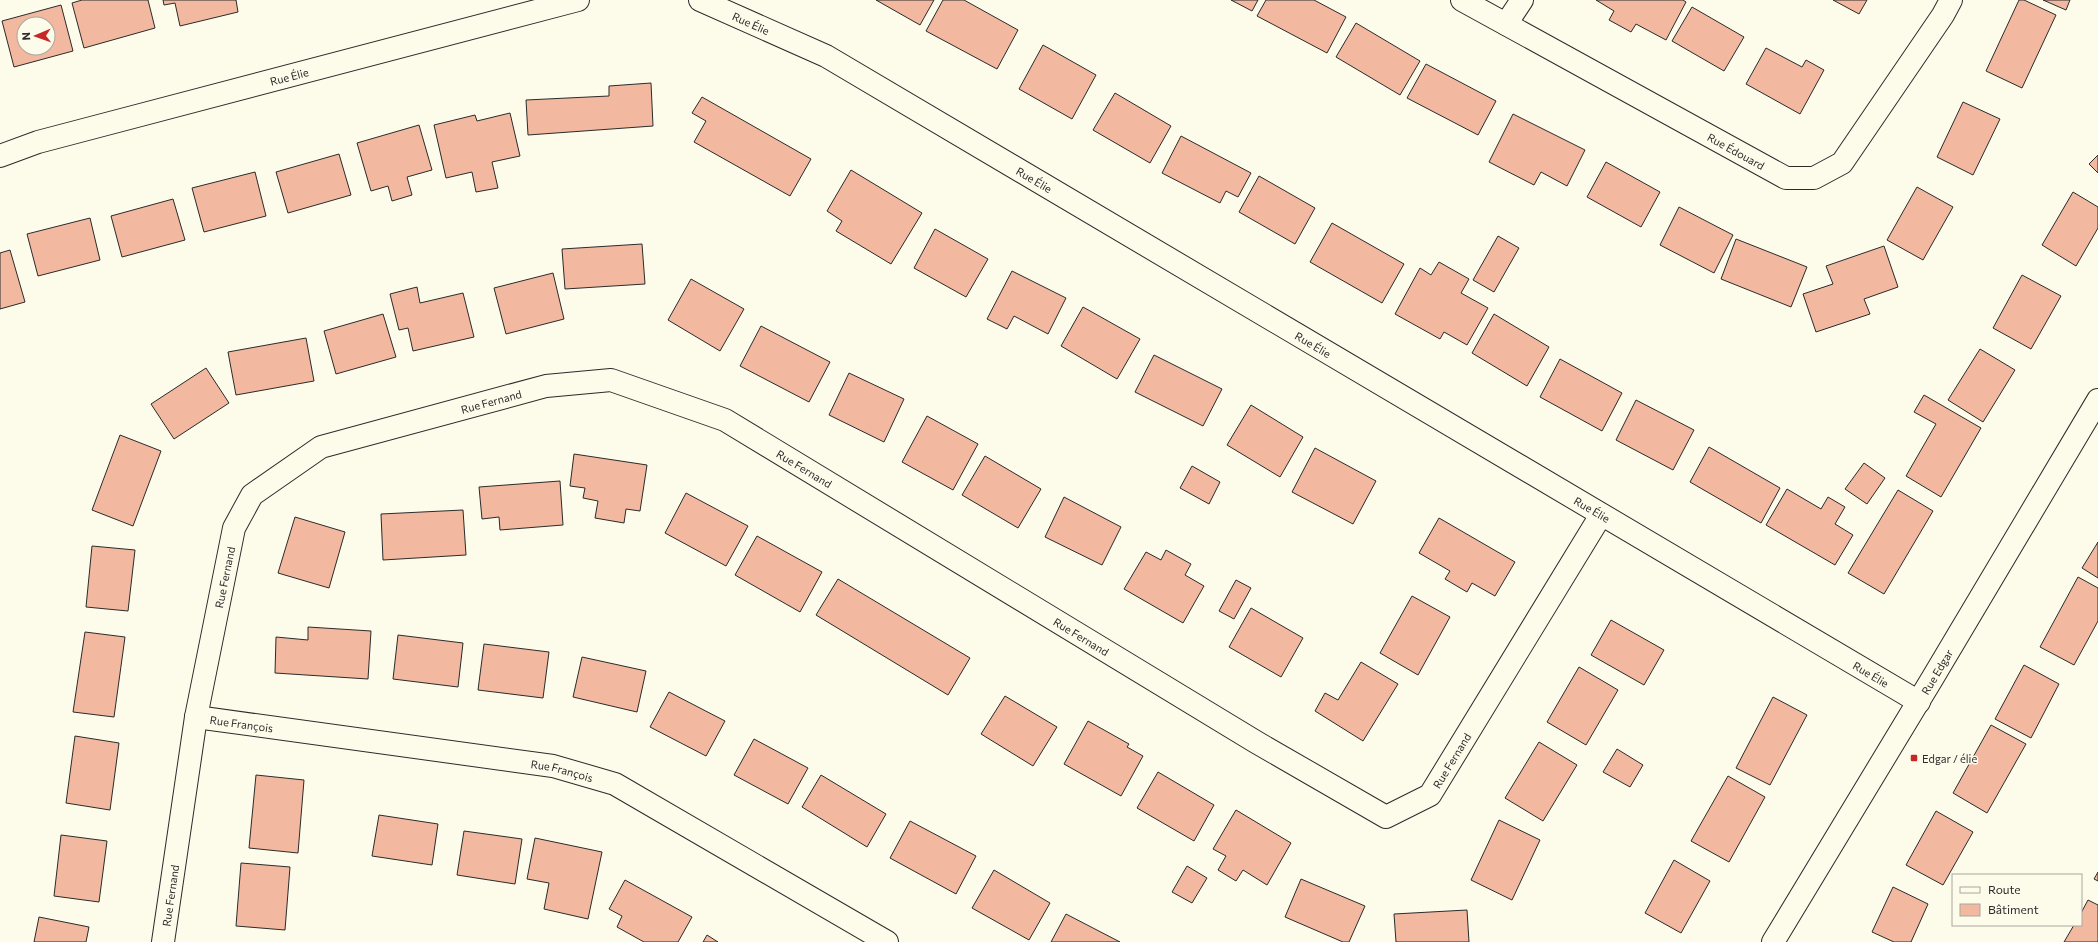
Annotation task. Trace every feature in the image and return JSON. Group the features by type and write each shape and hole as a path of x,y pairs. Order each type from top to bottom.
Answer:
{"street":[{"name":"Rue Élie","path":"0,156 38,142 578,0"},
{"name":"Rue Élie","path":"700,0 826,56 1600,515 1919,702"},
{"name":"Rue Édouard","path":"1462,0 1786,178 1814,178 1842,163 1943,15 1951,0"},
{"path":"1506,24 1522,0"},
{"name":"Rue Fernand","path":"163,942 196,717 234,528 252,495 321,447 546,386 611,380 725,420 1256,742 1386,817 1430,795 1600,515"},
{"name":"Rue Edgar","path":"1773,942 1919,702 2098,400"},
{"name":"Rue François","path":"196,717 553,766 615,784 887,942"}],"building":[{"path":"82,0 148,0 155,28 84,48 72,3"},
{"path":"163,0 236,0 238,12 180,26 175,3 164,5"},
{"path":"876,0 934,0 920,25"},
{"path":"943,0 964,0 1018,30 997,69 926,31"},
{"path":"1231,0 1258,0 1252,11"},
{"path":"1266,0 1314,0 1346,17 1327,53 1257,16"},
{"path":"1596,0 1683,0 1686,2 1666,40 1636,24 1631,32 1609,20 1614,11"},
{"path":"1833,0 1867,0 1859,14"},
{"path":"2019,0 2024,0 2056,15 2022,88 1986,71"},
{"path":"2043,0 2070,0 2066,10"},
{"path":"61,5 73,51 56,56 56,16 20,16"},
{"path":"1692,7 1744,37 1724,71 1672,41"},
{"path":"16,17 16,56 55,56 14,67 2,21"},
{"path":"1356,23 1420,61 1400,95 1336,57"},
{"path":"1043,45 1096,75 1072,119 1019,89"},
{"path":"1766,48 1802,67 1806,60 1824,70 1800,114 1746,84"},
{"path":"1426,64 1496,101 1478,135 1407,98"},
{"path":"651,83 653,126 528,135 526,100 609,96 609,86"},
{"path":"1115,93 1171,126 1150,163 1093,130"},
{"path":"702,97 811,159 790,196 694,142 706,121 692,113"},
{"path":"1963,102 2000,119 1973,175 1937,157"},
{"path":"510,113 520,156 492,162 498,188 476,192 472,172 446,178 434,125 475,115 477,121"},
{"path":"1513,114 1585,150 1567,186 1541,172 1534,185 1489,162"},
{"path":"419,125 432,170 407,177 412,195 392,201 388,186 371,191 357,143"},
{"path":"1181,136 1251,173 1238,197 1226,191 1220,203 1162,173"},
{"path":"339,154 351,195 288,213 276,172"},
{"path":"2098,155 2098,173 2089,164"},
{"path":"1606,162 1660,192 1641,227 1587,197"},
{"path":"851,170 922,213 891,264 836,231 842,221 827,211"},
{"path":"255,172 266,216 204,232 192,188"},
{"path":"1259,176 1315,208 1295,244 1239,212"},
{"path":"1917,187 1953,207 1923,260 1887,240"},
{"path":"2073,192 2098,207 2098,228 2076,266 2042,245"},
{"path":"173,199 185,240 122,257 111,216"},
{"path":"1679,207 1733,235 1714,273 1660,245"},
{"path":"90,218 100,260 38,276 27,234"},
{"path":"1332,223 1404,264 1382,303 1310,262"},
{"path":"935,229 988,259 966,297 914,268"},
{"path":"1498,236 1519,248 1494,292 1473,280"},
{"path":"1736,239 1807,267 1791,307 1721,279"},
{"path":"642,244 645,284 565,289 562,249"},
{"path":"1884,246 1898,287 1864,299 1870,314 1816,332 1803,294 1833,284 1826,266"},
{"path":"10,250 25,302 0,309 0,253"},
{"path":"1439,262 1469,279 1461,293 1488,308 1467,345 1444,332 1440,339 1395,314 1420,268 1431,275"},
{"path":"1012,271 1066,298 1048,334 1014,316 1007,329 987,319"},
{"path":"553,273 564,319 506,334 494,288"},
{"path":"2022,275 2061,296 2031,349 1993,328"},
{"path":"691,279 744,309 720,351 668,320"},
{"path":"417,287 420,303 463,293 474,337 413,351 408,328 399,330 390,294"},
{"path":"1083,307 1140,339 1117,379 1061,346"},
{"path":"383,314 396,357 336,374 324,331"},
{"path":"1494,314 1549,347 1527,386 1472,353"},
{"path":"761,326 830,362 809,402 740,366"},
{"path":"306,338 314,381 236,395 228,352"},
{"path":"1980,349 2015,370 1983,422 1948,400"},
{"path":"1154,355 1222,389 1203,426 1135,392"},
{"path":"1560,359 1622,393 1602,431 1540,397"},
{"path":"206,368 229,403 174,439 151,404"},
{"path":"849,373 904,399 884,442 829,415"},
{"path":"1924,395 1981,428 1941,497 1906,476 1936,424 1914,412"},
{"path":"1636,400 1694,430 1673,470 1616,440"},
{"path":"1251,405 1303,437 1280,477 1227,445"},
{"path":"927,416 978,444 953,490 902,462"},
{"path":"120,435 161,451 133,526 92,510"},
{"path":"1709,447 1780,488 1761,523 1690,482"},
{"path":"1315,448 1376,481 1353,524 1292,492"},
{"path":"574,454 647,465 640,511 626,509 624,523 595,518 598,501 583,498 585,488 570,486"},
{"path":"985,456 1041,489 1018,528 962,495"},
{"path":"1864,463 1885,478 1867,504 1845,489"},
{"path":"1192,466 1220,482 1209,504 1180,488"},
{"path":"560,481 563,525 500,530 499,517 482,519 479,487"},
{"path":"1787,489 1821,509 1828,497 1845,507 1835,524 1853,535 1835,565 1766,525"},
{"path":"1898,490 1933,511 1884,594 1848,573"},
{"path":"686,493 748,526 726,566 665,533"},
{"path":"1064,497 1121,527 1102,565 1045,537"},
{"path":"463,510 466,555 383,560 381,514"},
{"path":"295,517 345,532 329,588 278,573"},
{"path":"1439,518 1515,562 1495,596 1472,583 1467,592 1445,579 1450,571 1419,553"},
{"path":"757,536 822,572 800,612 735,575"},
{"path":"2098,542 2098,578 2082,568"},
{"path":"92,546 135,550 128,611 86,607"},
{"path":"1166,550 1191,564 1185,575 1204,586 1183,623 1124,589 1146,552 1161,560"},
{"path":"2078,577 2098,588 2098,621 2074,665 2040,647"},
{"path":"838,579 970,658 948,695 816,615"},
{"path":"1236,580 1251,588 1234,619 1219,611"},
{"path":"1412,596 1450,617 1418,675 1380,653"},
{"path":"1251,608 1303,638 1281,677 1229,647"},
{"path":"1611,620 1664,650 1644,685 1591,655"},
{"path":"308,627 371,631 368,679 275,673 276,637 308,640"},
{"path":"85,632 125,637 114,717 73,712"},
{"path":"398,635 463,643 458,687 393,679"},
{"path":"484,644 549,652 543,698 478,690"},
{"path":"582,657 646,671 637,712 573,697"},
{"path":"1361,662 1398,684 1363,741 1315,711 1325,693 1338,700"},
{"path":"2024,665 2059,684 2031,738 1995,719"},
{"path":"1579,667 1618,690 1586,745 1547,722"},
{"path":"669,692 725,721 706,756 650,727"},
{"path":"1005,696 1057,727 1033,766 981,734"},
{"path":"1773,697 1807,715 1770,785 1736,768"},
{"path":"1088,721 1129,744 1127,747 1143,756 1121,796 1064,764"},
{"path":"1991,725 2026,744 1987,813 1953,793"},
{"path":"75,736 119,743 110,810 66,803"},
{"path":"754,739 808,768 788,804 734,775"},
{"path":"1539,742 1577,765 1543,821 1505,798"},
{"path":"1617,749 1643,765 1630,787 1603,772"},
{"path":"1158,772 1214,805 1194,841 1137,808"},
{"path":"256,775 304,780 298,853 249,848"},
{"path":"821,775 886,814 867,847 802,807"},
{"path":"1728,776 1765,797 1729,862 1691,841"},
{"path":"1236,810 1291,843 1267,885 1243,870 1236,881 1218,870 1226,856 1213,849"},
{"path":"1936,811 1973,832 1943,885 1906,865"},
{"path":"379,815 438,824 432,865 372,856"},
{"path":"1499,820 1540,840 1512,900 1471,880"},
{"path":"910,821 976,856 956,894 890,858"},
{"path":"464,831 522,839 515,884 457,875"},
{"path":"61,835 107,841 99,902 54,896"},
{"path":"535,838 602,852 588,919 544,909 549,883 527,879"},
{"path":"1674,860 1710,881 1681,933 1645,913"},
{"path":"241,863 290,867 285,930 236,926"},
{"path":"1187,866 1207,878 1192,903 1172,892"},
{"path":"994,870 1050,903 1029,940 972,908"},
{"path":"2098,872 2098,881 2094,879"},
{"path":"1301,879 1365,906 1349,942 1343,942 1285,917"},
{"path":"625,880 692,917 678,942 644,942 617,927 622,916 609,909"},
{"path":"1893,887 1928,904 1911,942 1894,942 1872,932"},
{"path":"2088,900 2098,905 2098,942 2064,942 2073,926 2082,926 2082,911"},
{"path":"1467,910 1469,942 1396,942 1394,914"},
{"path":"1066,914 1120,942 1051,942"},
{"path":"39,917 89,927 86,942 34,942"},
{"path":"707,935 718,942 703,942"}],"place":[{"name":"Edgar / élie","path":"1914,758"}]}
